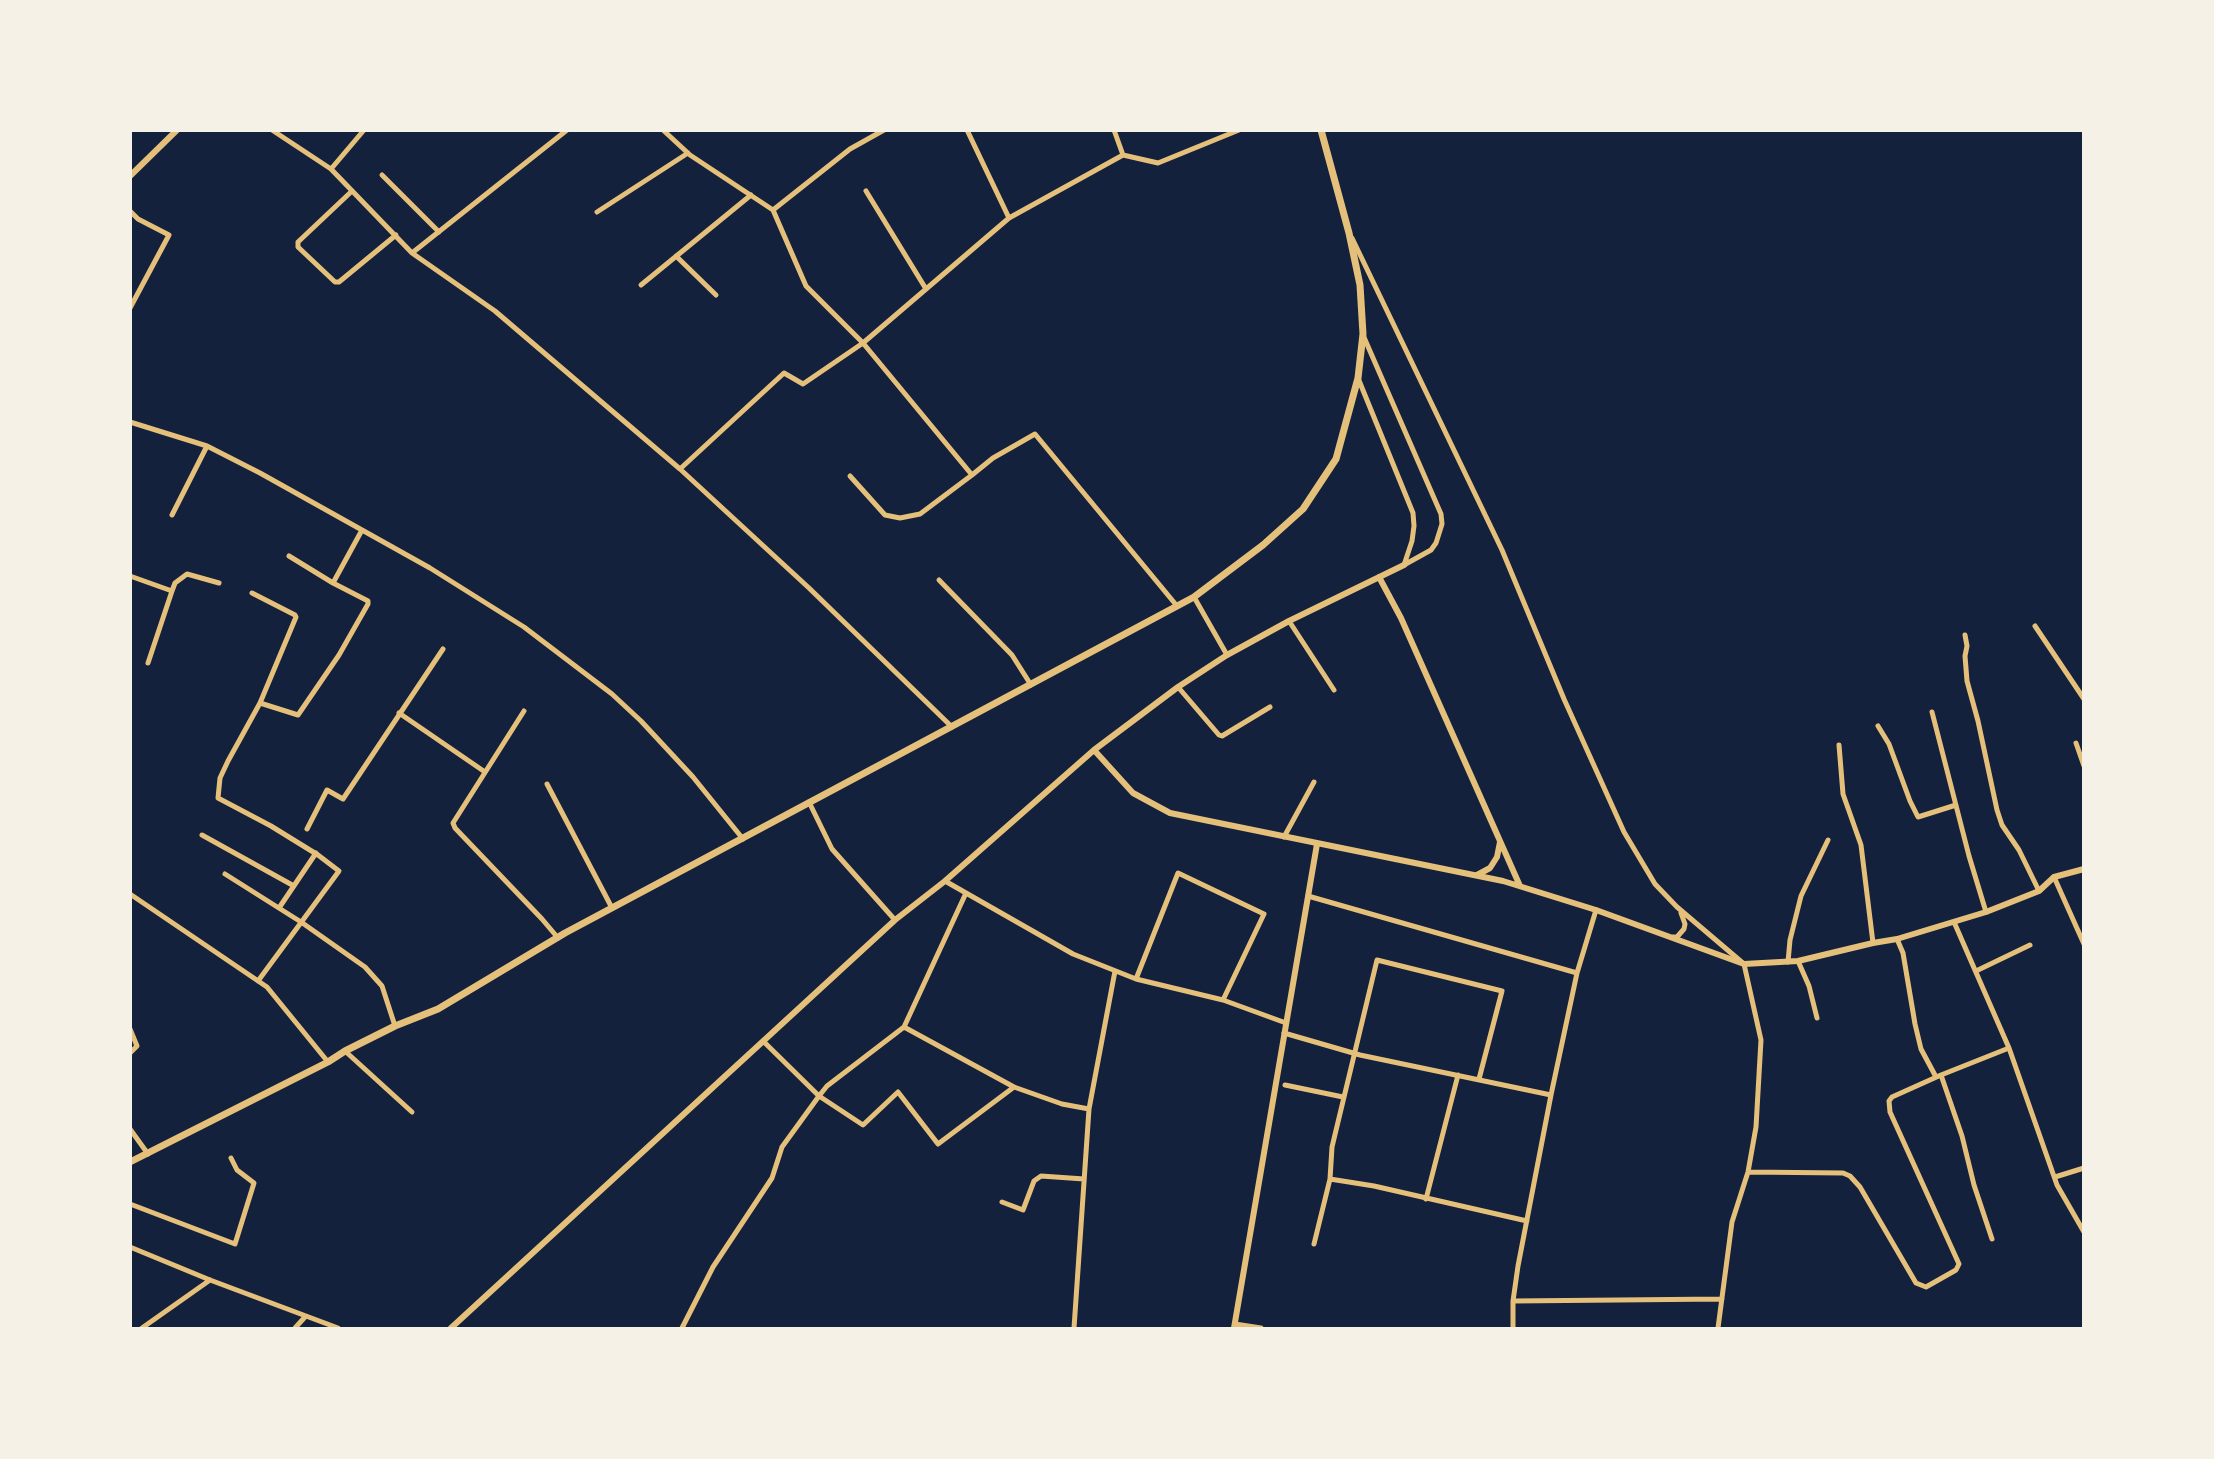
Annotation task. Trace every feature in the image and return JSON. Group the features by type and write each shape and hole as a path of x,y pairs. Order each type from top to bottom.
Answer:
{"main road":[{"path":"130,1162 395,1026 438,1009 612,908 1194,597 1263,545 1303,509 1336,459 1358,378 1363,334 1360,285 1349,233 1321,130"}],"street":[{"path":"130,176 177,130"},
{"path":"272,130 331,169 412,253 495,311 680,469 809,588 952,727"},
{"path":"331,169 364,130"},
{"path":"412,253 567,130"},
{"path":"663,130 688,153 773,210 806,286 863,343 972,475"},
{"path":"773,210 850,149 884,130"},
{"path":"967,130 1009,218"},
{"path":"1114,130 1123,155"},
{"path":"680,469 784,373 802,384 863,343 1009,218 1123,155 1158,163 1239,130"},
{"path":"597,212 688,153"},
{"path":"382,175 439,232"},
{"path":"866,190 926,289"},
{"path":"352,191 298,242 298,247 335,282 339,282 396,236"},
{"path":"641,285 751,195"},
{"path":"130,211 138,219 169,235 130,308"},
{"path":"1349,233 1502,549 1564,699 1624,832 1655,884 1677,907 1744,964 1761,1040 1756,1127 1748,1172 1732,1222 1718,1329"},
{"path":"676,256 716,295"},
{"path":"451,1329 895,921 945,881 1094,750 1178,687 1227,655 1289,621 1431,550 1436,543 1442,524 1442,514 1363,334"},
{"path":"1358,378 1413,513 1412,541 1404,565"},
{"path":"130,422 207,446 430,568 524,627 612,694 641,721 693,777 743,839"},
{"path":"850,476 885,515 900,518 920,514 993,458 1035,434 1177,606"},
{"path":"172,515 207,446"},
{"path":"333,583 362,530"},
{"path":"260,702 295,716 298,715 369,604 368,601 289,556"},
{"path":"148,663 175,583 188,574 219,583"},
{"path":"130,576 172,591"},
{"path":"1379,577 1401,618 1520,886"},
{"path":"939,580 1012,656 1031,685"},
{"path":"252,593 296,617 260,702 220,778 218,798 271,826 339,869 339,873 258,981"},
{"path":"1194,597 1227,655"},
{"path":"1289,621 1335,690"},
{"path":"2035,626 2084,699"},
{"path":"1965,635 1967,681 1997,810 2002,825 2019,850 2039,891"},
{"path":"307,829 327,790 344,799 443,649"},
{"path":"1178,687 1222,736 1270,707"},
{"path":"525,711 454,820 455,828 558,938"},
{"path":"1932,712 1986,912"},
{"path":"399,713 485,772"},
{"path":"1878,726 1889,744 1918,817 1956,805"},
{"path":"2076,743 2084,766"},
{"path":"1839,745 1843,794 1861,845 1873,943"},
{"path":"1094,750 1133,793 1170,813 1477,875 1520,886 1596,910 1744,964 1798,961 1897,939 1986,912 2039,891 2054,877 2084,868"},
{"path":"1284,837 1314,782"},
{"path":"547,784 612,908"},
{"path":"809,802 832,849 895,921"},
{"path":"202,835 294,886"},
{"path":"1788,962 1790,940 1801,896 1828,840"},
{"path":"1477,875 1490,868 1497,857 1500,841"},
{"path":"1261,1329 1235,1326 1317,844"},
{"path":"279,908 315,853"},
{"path":"225,873 365,967 382,986 395,1026"},
{"path":"1136,979 1178,873 1264,914 1223,1000"},
{"path":"2054,877 2084,944"},
{"path":"945,881 1073,954 1136,979 1223,1000 1286,1023"},
{"path":"682,1329 713,1267 772,1178 782,1147 826,1086 904,1027 966,893"},
{"path":"130,894 267,987 328,1062"},
{"path":"1308,896 1577,974"},
{"path":"1671,937 1681,934 1685,924 1684,917 1677,907"},
{"path":"1513,1329 1513,1301 1551,1095 1577,974 1596,910"},
{"path":"1954,922 2009,1048 2057,1185 2084,1232"},
{"path":"1897,939 1903,953 1921,1048 1938,1076 1968,1156 1974,1185 1992,1239"},
{"path":"1976,971 2030,945"},
{"path":"1314,1244 1330,1179 1332,1147 1343,1097 1377,960 1502,991 1479,1079"},
{"path":"1798,961 1809,986 1816,1018"},
{"path":"1074,1329 1089,1109 1115,971"},
{"path":"904,1027 1014,1087 1062,1104 1089,1109"},
{"path":"130,1029 137,1046 130,1053"},
{"path":"1284,1033 1355,1053 1551,1095"},
{"path":"763,1041 819,1096 863,1125 898,1092 938,1144 1014,1087"},
{"path":"1748,1172 1843,1173 1850,1176 1860,1187 1916,1283 1926,1287 1956,1270 1959,1264 1890,1112 1889,1101 1892,1097 1938,1076 2009,1048"},
{"path":"345,1051 412,1112"},
{"path":"1426,1198 1458,1075"},
{"path":"1286,1085 1343,1097"},
{"path":"130,1129 148,1154"},
{"path":"130,1204 235,1244 254,1183 237,1170 231,1158"},
{"path":"2055,1177 2084,1168"},
{"path":"1002,1202 1023,1210 1034,1181 1041,1176 1084,1179"},
{"path":"1330,1179 1527,1221"},
{"path":"130,1247 338,1329"},
{"path":"142,1329 210,1280"},
{"path":"1513,1301 1722,1299"},
{"path":"295,1329 305,1317"}]}
